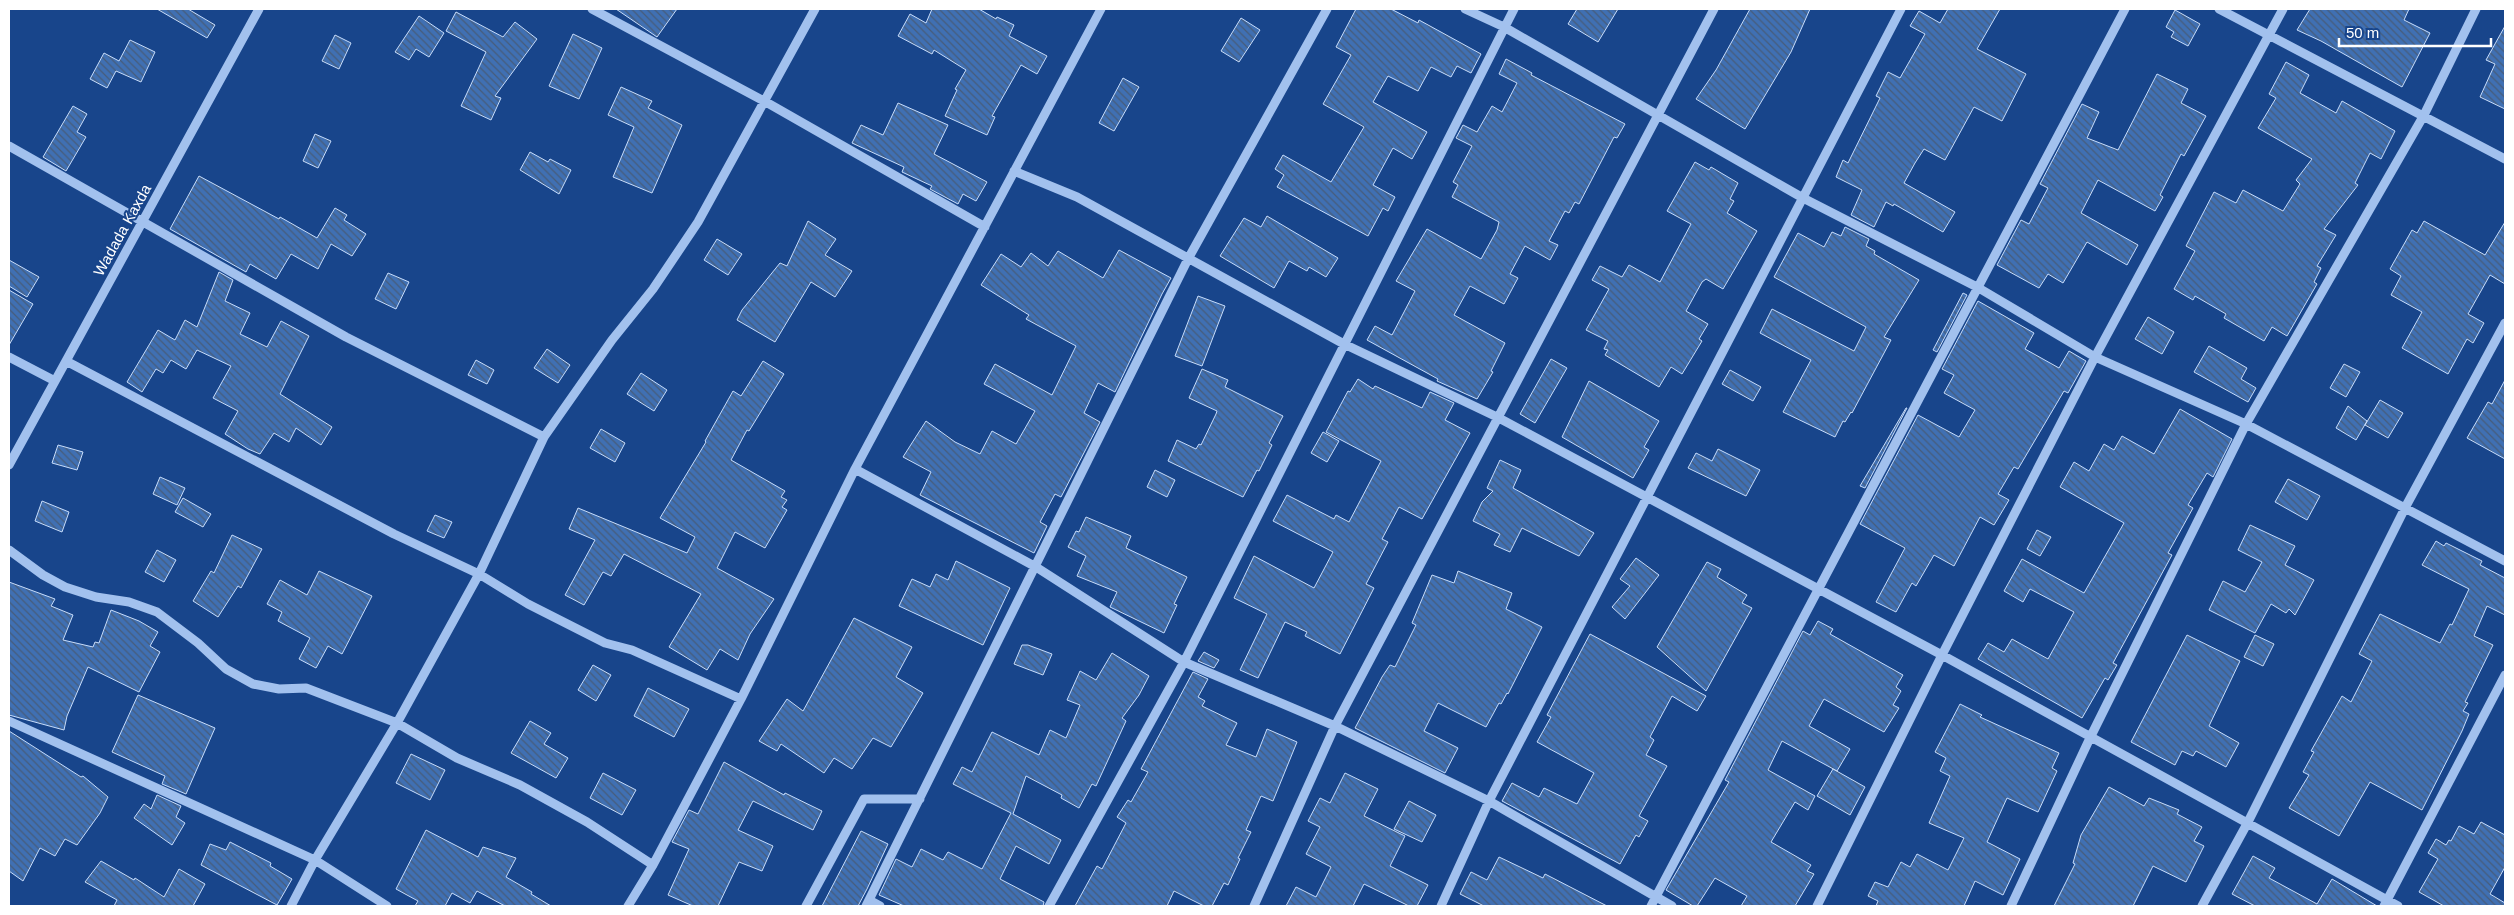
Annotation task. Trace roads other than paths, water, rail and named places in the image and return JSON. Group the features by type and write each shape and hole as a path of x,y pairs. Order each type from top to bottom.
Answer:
{"street":[{"name":"Wadada Kaxda","path":"9,465 259,9"},
{"path":"592,9 764,101 985,227"},
{"path":"291,906 315,860 397,723 479,574 544,438 612,340 652,289 698,222 815,9"},
{"path":"628,906 741,699 855,469 1101,9"},
{"path":"880,906 868,903 1188,259 1326,9"},
{"path":"1465,9 1504,27 1803,198 1978,288 2095,357 2246,424 2406,506 2505,561"},
{"path":"1049,906 1184,662 1514,9"},
{"path":"1254,906 1335,726 1714,9"},
{"path":"1441,906 1489,801 1901,9"},
{"path":"1651,906 2125,9"},
{"path":"2220,9 2505,159"},
{"path":"1817,906 1942,655 2095,357 2283,9"},
{"path":"2011,906 2090,738 2246,424 2424,115 2476,9"},
{"path":"9,146 346,337 544,438"},
{"path":"1014,171 1077,197 1344,344 1497,417 1817,590 1942,655 2090,738 2248,822 2386,903 2398,906"},
{"path":"2202,906 2248,822 2406,506 2505,323"},
{"path":"9,357 55,381"},
{"path":"66,361 394,534 479,574 528,604 605,643 632,650 741,699"},
{"path":"855,469 1036,567 1184,662 1335,726 1489,801 1672,906"},
{"path":"9,550 43,575 65,587 96,597 129,602 157,612 198,643 226,669 253,684 279,689 306,688 397,723 457,758 520,785 579,817 652,865"},
{"path":"2386,903 2505,674"},
{"path":"9,721 315,860 387,906"},
{"path":"806,906 864,799 920,799"}]}
